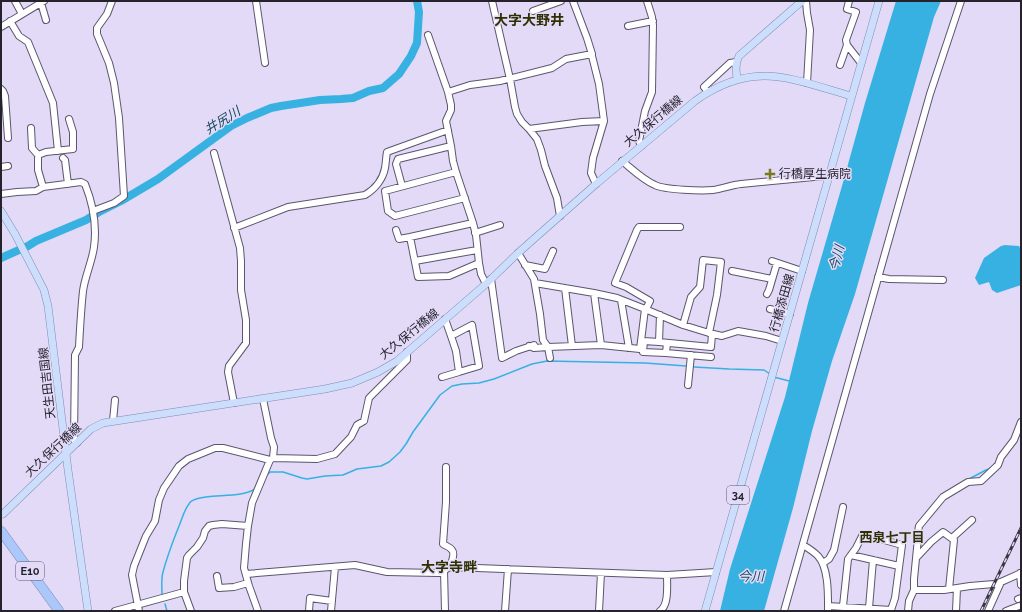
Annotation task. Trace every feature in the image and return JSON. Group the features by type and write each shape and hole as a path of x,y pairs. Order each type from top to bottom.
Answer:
{"highway":[{"name":"E10","path":"1,531 59,611"}],"main road":[{"path":"737,79 736,62 739,56 802,1"},
{"name":"行橋添田線","path":"705,611 879,1"},
{"name":"大久保行橋線","path":"3,514 90,429 103,423 325,389 352,383 378,372 397,361 488,282 518,253 622,161 694,101 724,84 751,76 765,76 785,78 807,83 851,96"},
{"name":"天生田吉国線","path":"1,211 9,223 44,290 48,306 65,453 88,611"}],"street":[{"path":"15,1 22,14"},
{"path":"93,211 114,203 124,196 119,118 114,83 109,63 97,34 97,28 107,14 112,1"},
{"path":"256,1 265,63"},
{"path":"492,1 517,114 537,139 557,198 560,216"},
{"path":"532,11 561,1"},
{"path":"573,1 592,54 599,84 601,108 604,121 593,158 591,173 596,184"},
{"path":"641,146 638,141 645,111 652,92 653,21 647,1"},
{"path":"806,1 810,30 807,83"},
{"path":"840,66 847,45 846,40 856,12 847,9 849,1"},
{"path":"784,611 930,94 960,1"},
{"path":"1,26 42,2 46,20"},
{"path":"10,21 19,36 28,42 53,103 58,151"},
{"path":"628,26 653,21"},
{"path":"428,35 448,92 451,105 451,110 446,121 456,172 476,233 481,274 488,282 502,358 516,351 532,346 534,348 548,348 601,345 640,349 646,309 650,301 615,282 639,227 680,227"},
{"path":"847,45 861,63"},
{"path":"448,92 470,85 510,79 552,68 566,59 592,54"},
{"path":"708,92 704,87 730,63 736,62"},
{"path":"1,89 5,96 8,138"},
{"path":"38,154 73,149 73,132 69,119"},
{"path":"529,128 604,121"},
{"path":"31,128 32,148 38,154 38,170 42,187"},
{"path":"234,228 288,207 365,196 371,192 379,182 385,168 387,152 448,130"},
{"path":"402,186 396,164 398,159 451,146"},
{"path":"214,153 240,248 241,290 246,320 246,343 229,366 228,372 234,403"},
{"path":"63,158 65,160 68,184"},
{"path":"622,161 654,185 665,188 714,190 741,184 824,176 828,177"},
{"path":"1,167 8,166"},
{"path":"456,172 385,191 388,211 395,216 465,198"},
{"path":"1,194 36,191 42,187 81,182 85,184 90,196 95,230 94,247 83,291 78,346 75,355 74,440 77,443"},
{"path":"396,230 399,239 410,238 473,223"},
{"path":"476,233 500,224"},
{"path":"410,238 418,277 449,276 479,263"},
{"path":"415,261 478,250"},
{"path":"525,265 545,269 553,251"},
{"path":"518,253 534,279 543,340 548,348 550,358"},
{"path":"684,325 691,297 700,287 703,260 721,262 710,333 711,346 644,341 643,352 711,357"},
{"path":"767,294 772,279 774,262 802,271"},
{"path":"732,271 772,279"},
{"path":"878,277 889,279 943,280"},
{"path":"535,283 594,293 621,300 684,325 722,336 738,331 766,336 782,341"},
{"path":"565,288 572,346"},
{"path":"594,293 601,345"},
{"path":"621,300 629,348"},
{"path":"770,309 790,314"},
{"path":"658,342 660,315"},
{"path":"445,319 456,351 459,372"},
{"path":"442,377 479,366 472,325 451,336"},
{"path":"681,344 682,337"},
{"path":"666,353 667,343"},
{"path":"688,385 691,345"},
{"path":"138,608 132,575 134,566 146,536 155,521 159,500 164,488 179,466 188,459 215,448 223,448 271,459 317,459 335,454 351,437 357,424 364,421 369,398 407,360 407,352"},
{"path":"258,611 244,568 252,503 271,459 274,447 263,399"},
{"path":"113,421 115,400"},
{"path":"908,611 909,601 914,590 918,529 943,497 968,482 981,480 998,465 1014,440 1018,438 1021,422"},
{"path":"445,611 447,568 454,554 453,550 444,544 446,467"},
{"path":"823,563 829,559 834,550 843,507"},
{"path":"952,538 972,520"},
{"path":"191,611 184,592 187,558 203,538 205,531 209,526 213,525 222,524 248,526"},
{"path":"917,557 943,532 952,538 954,540 949,589"},
{"path":"803,545 818,556 823,563 828,589 828,608 843,606 891,610 895,598 902,545 863,534 848,558 843,606"},
{"path":"851,555 899,566"},
{"path":"869,608 873,560"},
{"path":"246,574 355,565 387,572 438,573 447,568 667,575 716,572"},
{"path":"331,611 335,567"},
{"path":"505,611 508,569"},
{"path":"599,611 602,573"},
{"path":"914,590 944,590 1002,582 1020,573 1021,586"},
{"path":"660,611 666,603 667,575"},
{"path":"217,576 219,588 234,587 248,583"},
{"path":"988,611 1002,582"},
{"path":"956,611 957,588"},
{"path":"115,611 138,608 184,592"},
{"path":"309,611 310,598 332,601"},
{"path":"1006,611 1019,606"}],"water":[{"name":"今川","path":"896,1 941,1 934,17 855,294 832,361 764,611 720,611 730,569 785,397 808,303 865,103"},
{"path":"1001,246 1019,246 1021,250 1021,285 997,293 992,290 989,282 979,285 975,278 984,258"}],"waterway":[{"name":"井尻川","path":"1,258 36,241 86,220 121,201 158,179 231,126 247,118 271,108 320,100 353,98 369,91 383,88 399,74 411,56 417,43 419,12 417,1"},
{"path":"265,477 270,472 283,472 307,479 343,475 357,469 381,466 389,462 400,452 440,395 452,386 479,383 494,379 532,364 547,361 645,363 686,366"},
{"path":"694,367 764,370 770,374"},
{"path":"774,377 789,381"},
{"path":"969,479 989,469"},
{"path":"162,594 162,577 166,561 183,515 190,502 203,497 243,494 256,488"},
{"path":"165,604 167,611"}],"railway":[{"path":"981,611 1021,528"}],"place":[{"name":"行橋厚生病院","path":"770,174"}],"district":[{"name":"大字大野井","path":"529,20"},
{"name":"西泉七丁目","path":"892,537"},
{"name":"大字寺畔","path":"449,567"}]}
